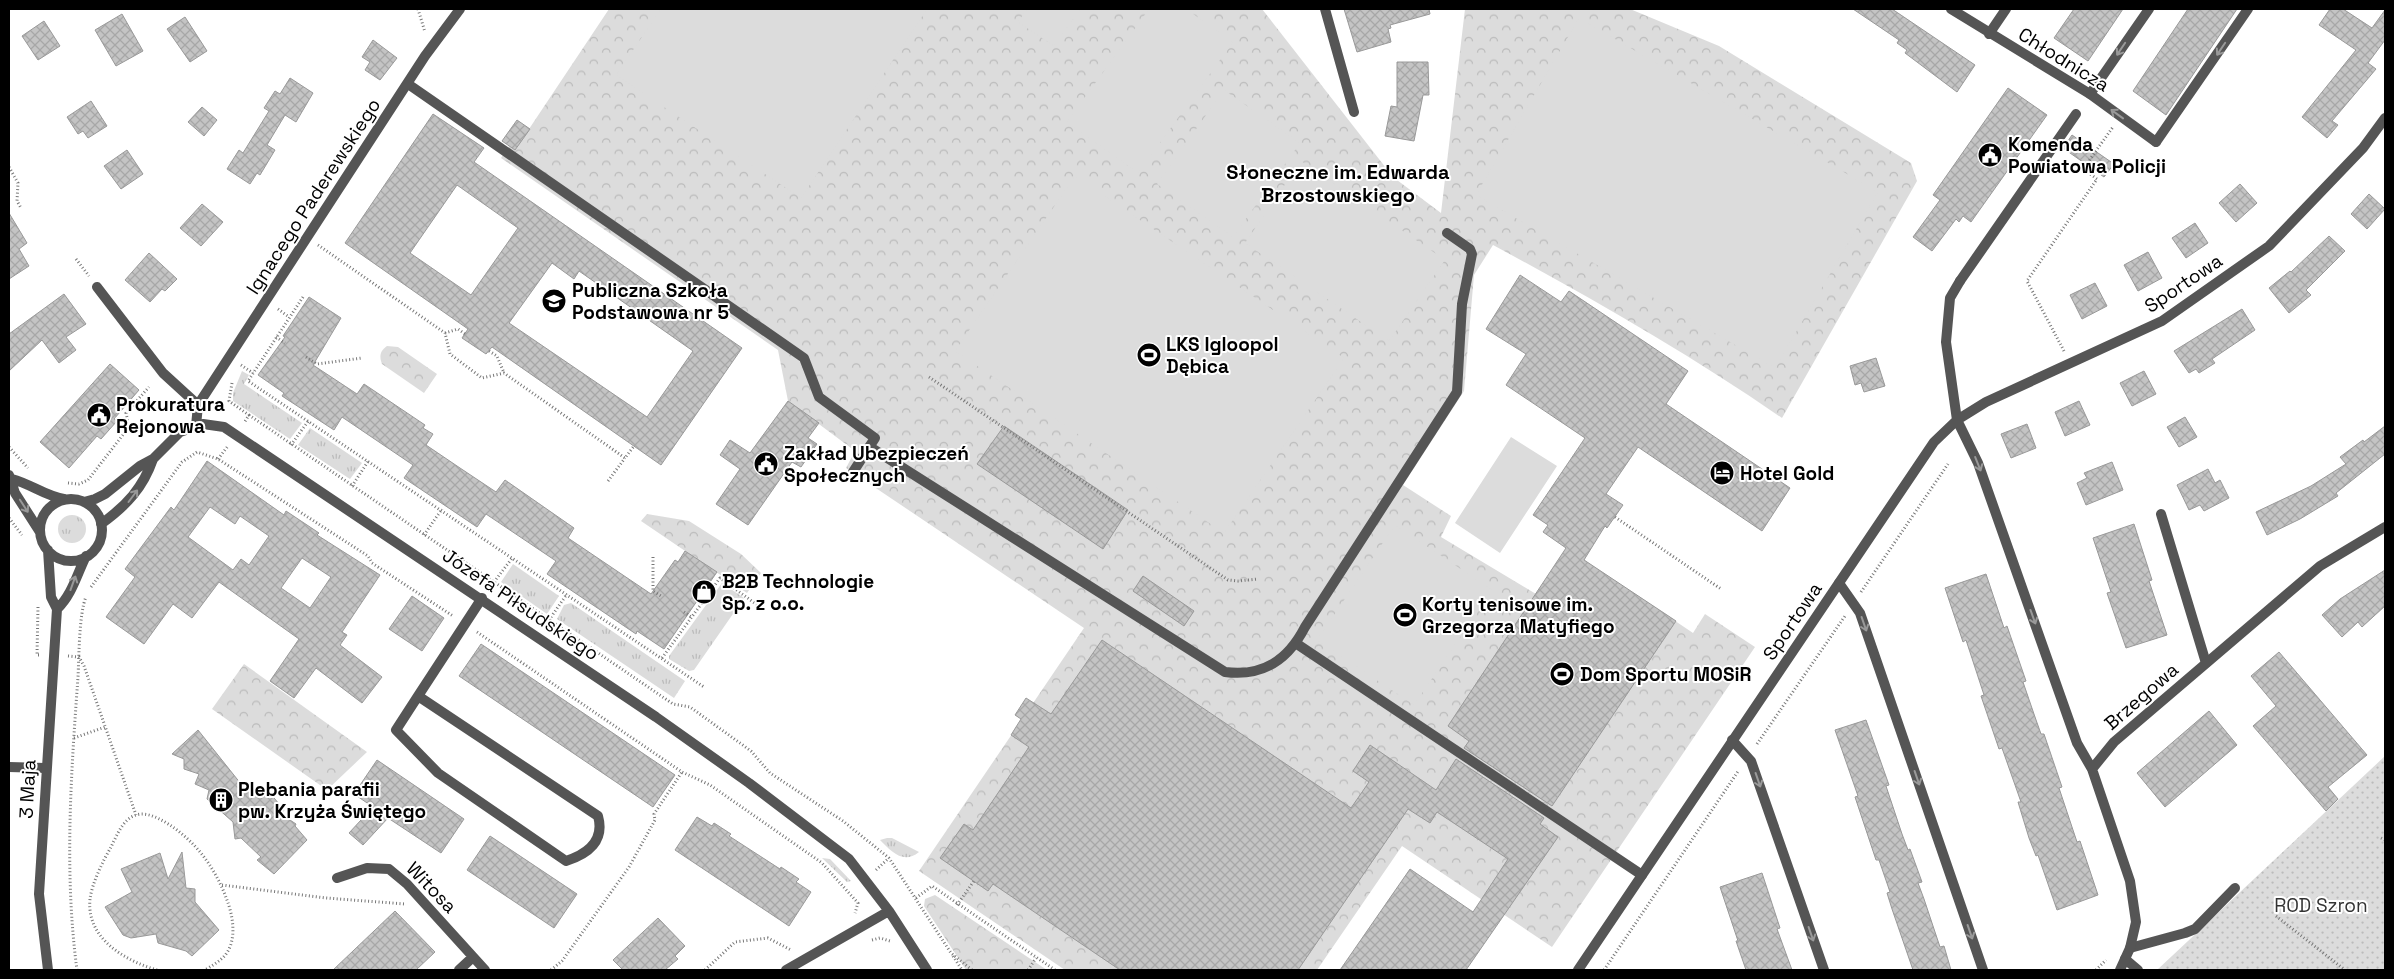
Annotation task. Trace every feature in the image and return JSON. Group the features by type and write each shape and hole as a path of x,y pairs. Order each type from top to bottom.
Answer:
{"street":[{"name":"Ignacego Paderewskiego","path":"198,405 425,56 460,9"},
{"path":"1325,9 1354,112"},
{"name":"Chłodnicza","path":"1951,9 1989,34 2090,94 2156,142 2248,9"},
{"path":"1989,34 2006,9"},
{"path":"2090,94 2149,9"},
{"path":"408,84 804,358 819,397 875,438 853,472"},
{"path":"2076,114 1950,298 1946,342 1957,420 1978,463 2078,743 2092,769 2130,881 2136,922 2130,948 2120,970"},
{"name":"Sportowa","path":"1578,970 1934,442 1957,420 1986,402 2162,321 2269,246 2363,148 2385,118"},
{"path":"870,447 1225,672 1247,672 1270,666 1297,644 1304,627 1457,392 1462,304 1472,254 1470,248 1447,233"},
{"path":"10,477 25,482 50,497 84,502 95,499 105,494 140,466 152,459 174,436 196,426 198,405 163,373 96,287"},
{"name":"Józefa Piłsudskiego","path":"196,426 217,425 230,430 482,598 734,772 849,859 889,911 927,970"},
{"path":"101,524 131,500 147,475 152,459"},
{"path":"10,477 15,493 40,532"},
{"path":"66,499 54,504 47,510 42,519 40,532 42,542 48,550 56,557 65,560 76,560 86,556 94,550 100,541 102,532 98,514 84,502"},
{"path":"2161,514 2206,663"},
{"name":"Brzegowa","path":"2092,769 2114,742 2320,566 2385,527"},
{"name":"3 Maja","path":"48,550 51,597 57,608 38,894 48,970"},
{"path":"57,608 66,600 86,556"},
{"path":"1838,583 1860,612 1983,970"},
{"path":"418,696 598,816 601,828 599,839 578,857 566,860 438,773 396,730 418,696 482,598"},
{"path":"1297,644 1642,875"},
{"path":"1732,740 1752,761 1824,970"},
{"path":"9,767 45,768"},
{"name":"Witosa","path":"337,878 367,868 388,869 407,884 485,970"},
{"path":"2130,948 2195,929 2235,888"},
{"path":"786,970 889,911"},
{"path":"459,970 473,957"},
{"path":"2125,959 2138,970"}],"path":[{"path":"418,9 426,36"},
{"path":"2065,354 2027,281 2097,179 2083,169 2121,117"},
{"path":"9,167 18,183 17,201 21,208"},
{"path":"316,243 445,333 450,354 482,378 504,373"},
{"path":"76,259 96,287"},
{"path":"303,297 248,381 369,460 704,686"},
{"path":"278,309 290,317"},
{"path":"445,333 458,329 465,334"},
{"path":"276,337 284,343"},
{"path":"489,350 497,356 504,373 625,458"},
{"path":"306,357 317,364 362,358"},
{"path":"241,365 253,372"},
{"path":"929,377 1228,580 1258,579"},
{"path":"60,482 79,484 88,480 129,427 126,413 149,387"},
{"path":"229,401 248,416 673,704"},
{"path":"242,425 248,416"},
{"path":"291,445 309,420"},
{"path":"218,459 230,444"},
{"path":"608,481 634,446"},
{"path":"9,447 32,470"},
{"path":"77,970 69,887 74,738 84,602 94,581 182,462 197,452 218,459 368,556 372,563 682,772 710,785 822,863 858,902 855,913 849,920"},
{"path":"352,486 369,460"},
{"path":"1604,970 1948,464"},
{"path":"424,535 442,509"},
{"path":"1615,517 1722,589"},
{"path":"494,582 514,557"},
{"path":"653,557 653,591 661,596"},
{"path":"662,658 720,578 760,607"},
{"path":"549,620 567,594"},
{"path":"684,612 691,617"},
{"path":"79,657 136,815"},
{"path":"74,738 105,727"},
{"path":"551,970 562,960 629,867 655,820 654,814 682,772"},
{"path":"157,970 138,965 117,953 101,936 91,915 90,899 109,850 125,821 136,815 147,814 180,831 196,846 222,884 231,911 233,936 226,955 205,970"},
{"path":"958,905 974,881"},
{"path":"222,884 326,898 404,904 411,907"},
{"path":"916,898 932,886 1055,970"},
{"path":"2276,916 2345,970"},
{"path":"705,970 735,942 768,938 798,954"},
{"path":"868,941 880,938 889,940"},
{"path":"951,953 962,970"},
{"path":"1028,970 1036,958"}],"green space":[{"path":"609,9 1262,9 1393,177 1441,213 1465,9 1630,9 1719,46 1911,163 1917,181 1782,418 1747,394 1640,328 1493,245 1474,275 1464,391 1403,485 1451,516 1441,537 1536,594 1567,548 1693,633 1705,614 1755,647 1552,947 1402,846 1317,970 1065,970 919,871 1084,628 846,468 855,451 788,401 778,350 501,158 509,146 515,150"},
{"path":"661,9 927,9 801,198 616,75"},
{"path":"1027,9 1080,9 1054,46 1018,22"},
{"path":"1149,9 1186,9 1233,42 1138,173 1067,122"},
{"path":"1579,18 1878,192 1775,368 1476,195"},
{"path":"1224,90 1300,143 1233,237 1157,184"},
{"path":"1301,161 1445,260 1389,341 1245,243"},
{"name":"LKS Igloopol Dębica","path":"1075,176 1344,358 1224,533 955,351"},
{"path":"387,346 398,347 437,374 424,393 382,364 381,354"},
{"path":"242,371 249,375 244,384 302,423 290,439 233,401 233,393"},
{"path":"310,428 362,463 350,479 298,445"},
{"path":"1511,437 1557,466 1500,553 1455,523"},
{"path":"647,514 689,521 741,554 761,573 747,593 641,521"},
{"path":"72,515 82,519 86,529 82,539 72,543 62,539 58,529 62,519"},
{"name":"Korty tenisowe im. Grzegorza Matyfiego","path":"1395,525 1492,590 1414,705 1317,640"},
{"path":"513,564 559,596 547,614 501,582"},
{"path":"722,583 744,598 694,670 689,671 669,659 669,656"},
{"path":"571,603 685,681 674,698 557,619 564,605"},
{"path":"244,664 367,752 327,790 212,709"},
{"name":"ROD Szron","path":"2385,756 2385,970 2157,970 2188,941"},
{"path":"892,838 919,852 908,857 898,855 880,840"},
{"path":"822,858 830,859 851,881 847,882"},
{"path":"935,895 1047,970 966,970 924,906 925,899"}],"building":[{"path":"1344,9 1429,9 1430,14 1390,25 1391,28 1388,29 1391,42 1357,52"},
{"path":"1853,9 1892,9 1975,65 1957,92 1905,53 1907,50 1897,43 1899,40"},
{"path":"2074,9 2123,9 2088,61 2054,38"},
{"path":"2188,9 2237,9 2166,115 2133,91"},
{"path":"2330,9 2343,9 2372,28 2385,10 2385,40 2368,63 2376,69 2332,121 2338,125 2327,138 2302,117 2356,50 2319,25"},
{"path":"122,14 143,51 116,66 95,30"},
{"path":"185,17 207,51 190,62 167,29"},
{"path":"44,21 60,46 38,60 22,36"},
{"path":"373,40 397,58 380,80 365,70 370,62 362,57"},
{"path":"1397,62 1428,62 1429,95 1423,95 1414,141 1385,136 1391,106 1397,107"},
{"path":"290,78 313,93 296,122 285,115 267,145 275,150 260,175 257,173 250,184 227,169 239,150 243,153 269,111 264,108 275,91 280,94"},
{"name":"Komenda Powiatowa Policji","path":"2008,88 2047,115 1971,222 1963,216 1959,222 1956,219 1932,251 1913,237 1940,200 1933,195"},
{"path":"91,101 107,126 88,138 83,131 78,134 67,117"},
{"path":"202,107 217,120 204,136 188,122"},
{"path":"433,114 484,148 474,162 742,348 661,465 492,347 486,354 462,338 468,329 345,243","holes":["457,185 518,228 471,295 410,253","552,263 574,279 579,271 693,351 647,417 509,323"]},
{"path":"517,120 530,129 515,150 502,141"},
{"path":"2072,135 2114,164 2104,177 2063,148"},
{"path":"127,150 143,174 121,189 104,166"},
{"path":"2240,184 2257,203 2236,222 2219,203"},
{"path":"2369,194 2385,209 2367,229 2351,214"},
{"path":"202,204 223,222 201,246 180,228"},
{"path":"9,213 27,243 19,249 29,266 9,279"},
{"path":"2195,223 2208,243 2186,258 2172,238"},
{"path":"2329,236 2345,251 2306,290 2311,295 2289,313 2269,288 2291,272"},
{"path":"2148,252 2162,278 2138,291 2124,265"},
{"path":"149,253 177,279 165,291 162,289 150,302 125,280"},
{"path":"1520,275 1561,302 1569,291 1688,371 1666,404 1790,488 1762,531 1638,447 1606,494 1623,505 1607,528 1605,526 1584,560 1676,621 1552,806 1464,748 1469,741 1448,726 1566,548 1543,532 1548,525 1533,515 1585,438 1506,385 1526,354 1486,329"},
{"path":"2095,283 2107,306 2082,319 2070,295"},
{"path":"64,294 86,324 66,337 76,350 59,363 42,340 9,371 9,334"},
{"path":"309,297 341,318 313,365 357,394 364,384 425,425 423,428 433,434 426,445 460,468 496,492 505,480 574,528 568,538 651,594 675,560 678,562 685,551 717,572 664,649 637,631 636,634 547,574 556,561 486,514 477,527 404,478 413,465 342,417 334,430 282,396 284,393 258,375 285,337 283,336"},
{"path":"2242,309 2255,330 2212,359 2215,363 2199,373 2196,369 2189,373 2174,351"},
{"path":"1876,358 1885,386 1864,392 1861,383 1855,385 1850,366"},
{"name":"Prokuratura Rejonowa","path":"110,364 139,390 114,419 117,421 101,439 97,436 69,468 40,442"},
{"path":"2144,371 2156,394 2132,406 2120,383"},
{"name":"Zakład Ubezpieczeń Społecznych","path":"788,401 819,423 808,438 817,444 801,467 792,462 748,525 716,504 740,469 720,455 730,440 750,453"},
{"path":"2079,401 2090,425 2065,436 2055,412"},
{"path":"2185,417 2197,437 2179,447 2167,427"},
{"path":"2027,424 2036,448 2011,458 2001,434"},
{"path":"1004,426 1128,510 1103,549 977,464"},
{"path":"2385,426 2385,454 2336,493 2338,496 2300,519 2267,535 2256,512 2311,486 2346,464 2340,457"},
{"path":"207,461 284,515 286,511 319,533 317,535 380,575 342,632 347,635 340,645 382,677 362,703 316,668 294,698 270,681 299,639 219,582 192,618 173,604 144,644 106,617 135,577 125,569 171,507 174,510","holes":["210,507 235,524 240,516 269,536 249,565 241,559 233,570 188,537","302,558 331,577 310,608 281,588"]},
{"path":"2112,462 2123,490 2086,505 2077,483 2087,478 2084,473"},
{"path":"2208,469 2215,483 2220,480 2229,498 2204,511 2200,505 2189,510 2177,485"},
{"path":"2134,524 2152,580 2149,581 2167,635 2126,648 2107,593 2111,592 2093,538"},
{"path":"2385,570 2385,606 2362,627 2358,622 2342,637 2322,615 2340,599"},
{"path":"1986,574 2004,628 2007,626 2026,681 2023,682 2041,734 2044,734 2062,787 2059,788 2077,842 2080,841 2098,895 2057,910 2038,855 2036,856 2029,838 2018,802 2021,802 2002,748 1999,749 1981,696 1984,695 1966,640 1963,642 1945,588"},
{"path":"1143,576 1194,611 1184,626 1133,591"},
{"path":"412,596 444,618 422,651 389,629"},
{"path":"1102,640 1351,808 1369,782 1353,771 1370,745 1436,790 1456,759 1544,818 1540,824 1558,837 1466,970 1340,970 1410,869 1473,912 1508,859 1437,812 1430,823 1408,809 1298,970 1120,970 993,884 988,891 940,858 964,824 973,830 1029,747 1011,735 1021,719 1015,715 1026,698 1051,714"},
{"path":"481,644 675,775 653,807 459,676"},
{"path":"2279,652 2367,755 2328,787 2338,799 2326,811 2253,726 2276,706 2251,676"},
{"path":"2209,711 2237,745 2165,807 2137,773"},
{"path":"1866,720 1889,785 1886,786 1902,834 1908,850 1910,849 1922,882 1918,883 1940,947 1944,946 1951,970 1913,970 1892,909 1887,893 1890,892 1879,860 1876,860 1855,797 1858,796 1835,730"},
{"name":"Plebania parafii pw. Krzyża Świętego","path":"198,730 245,789 270,793 284,810 281,814 296,824 295,826 307,840 274,874 257,860 261,857 241,838 235,839 233,822 207,799 209,790 195,784 199,774 184,769 184,759 172,754"},
{"path":"377,760 464,819 441,853 388,818 363,845 349,833 373,807 354,794"},
{"path":"697,817 712,826 714,823 731,834 729,836 799,879 796,882 811,892 789,926 675,850"},
{"path":"490,836 577,894 554,928 467,870"},
{"path":"182,852 186,888 195,889 195,902 219,930 192,956 186,951 158,943 156,934 131,938 123,935 105,907 132,892 121,869 160,853 168,879"},
{"path":"1762,873 1780,928 1777,929 1792,970 1746,970 1736,941 1738,941 1720,887"},
{"path":"395,911 435,952 416,970 333,970"},
{"path":"658,918 685,946 675,956 678,959 665,970 623,970 613,960"}],"place":[{"name":"Komenda Powiatowa Policji","path":"1990,155"},
{"name":"Publiczna Szkoła Podstawowa nr 5","path":"554,301"},
{"name":"LKS Igloopol Dębica","path":"1149,355"},
{"name":"Prokuratura Rejonowa","path":"99,415"},
{"name":"Zakład Ubezpieczeń Społecznych","path":"766,464"},
{"name":"Hotel Gold","path":"1722,473"},
{"name":"B2B Technologie Sp. z o.o.","path":"704,592"},
{"name":"Korty tenisowe im. Grzegorza Matyfiego","path":"1405,615"},
{"name":"Dom Sportu MOSiR","path":"1562,674"},
{"name":"Plebania parafii pw. Krzyża Świętego","path":"221,800"}],"district":[{"name":"Słoneczne im. Edwarda Brzostowskiego","path":"1338,184"}]}
